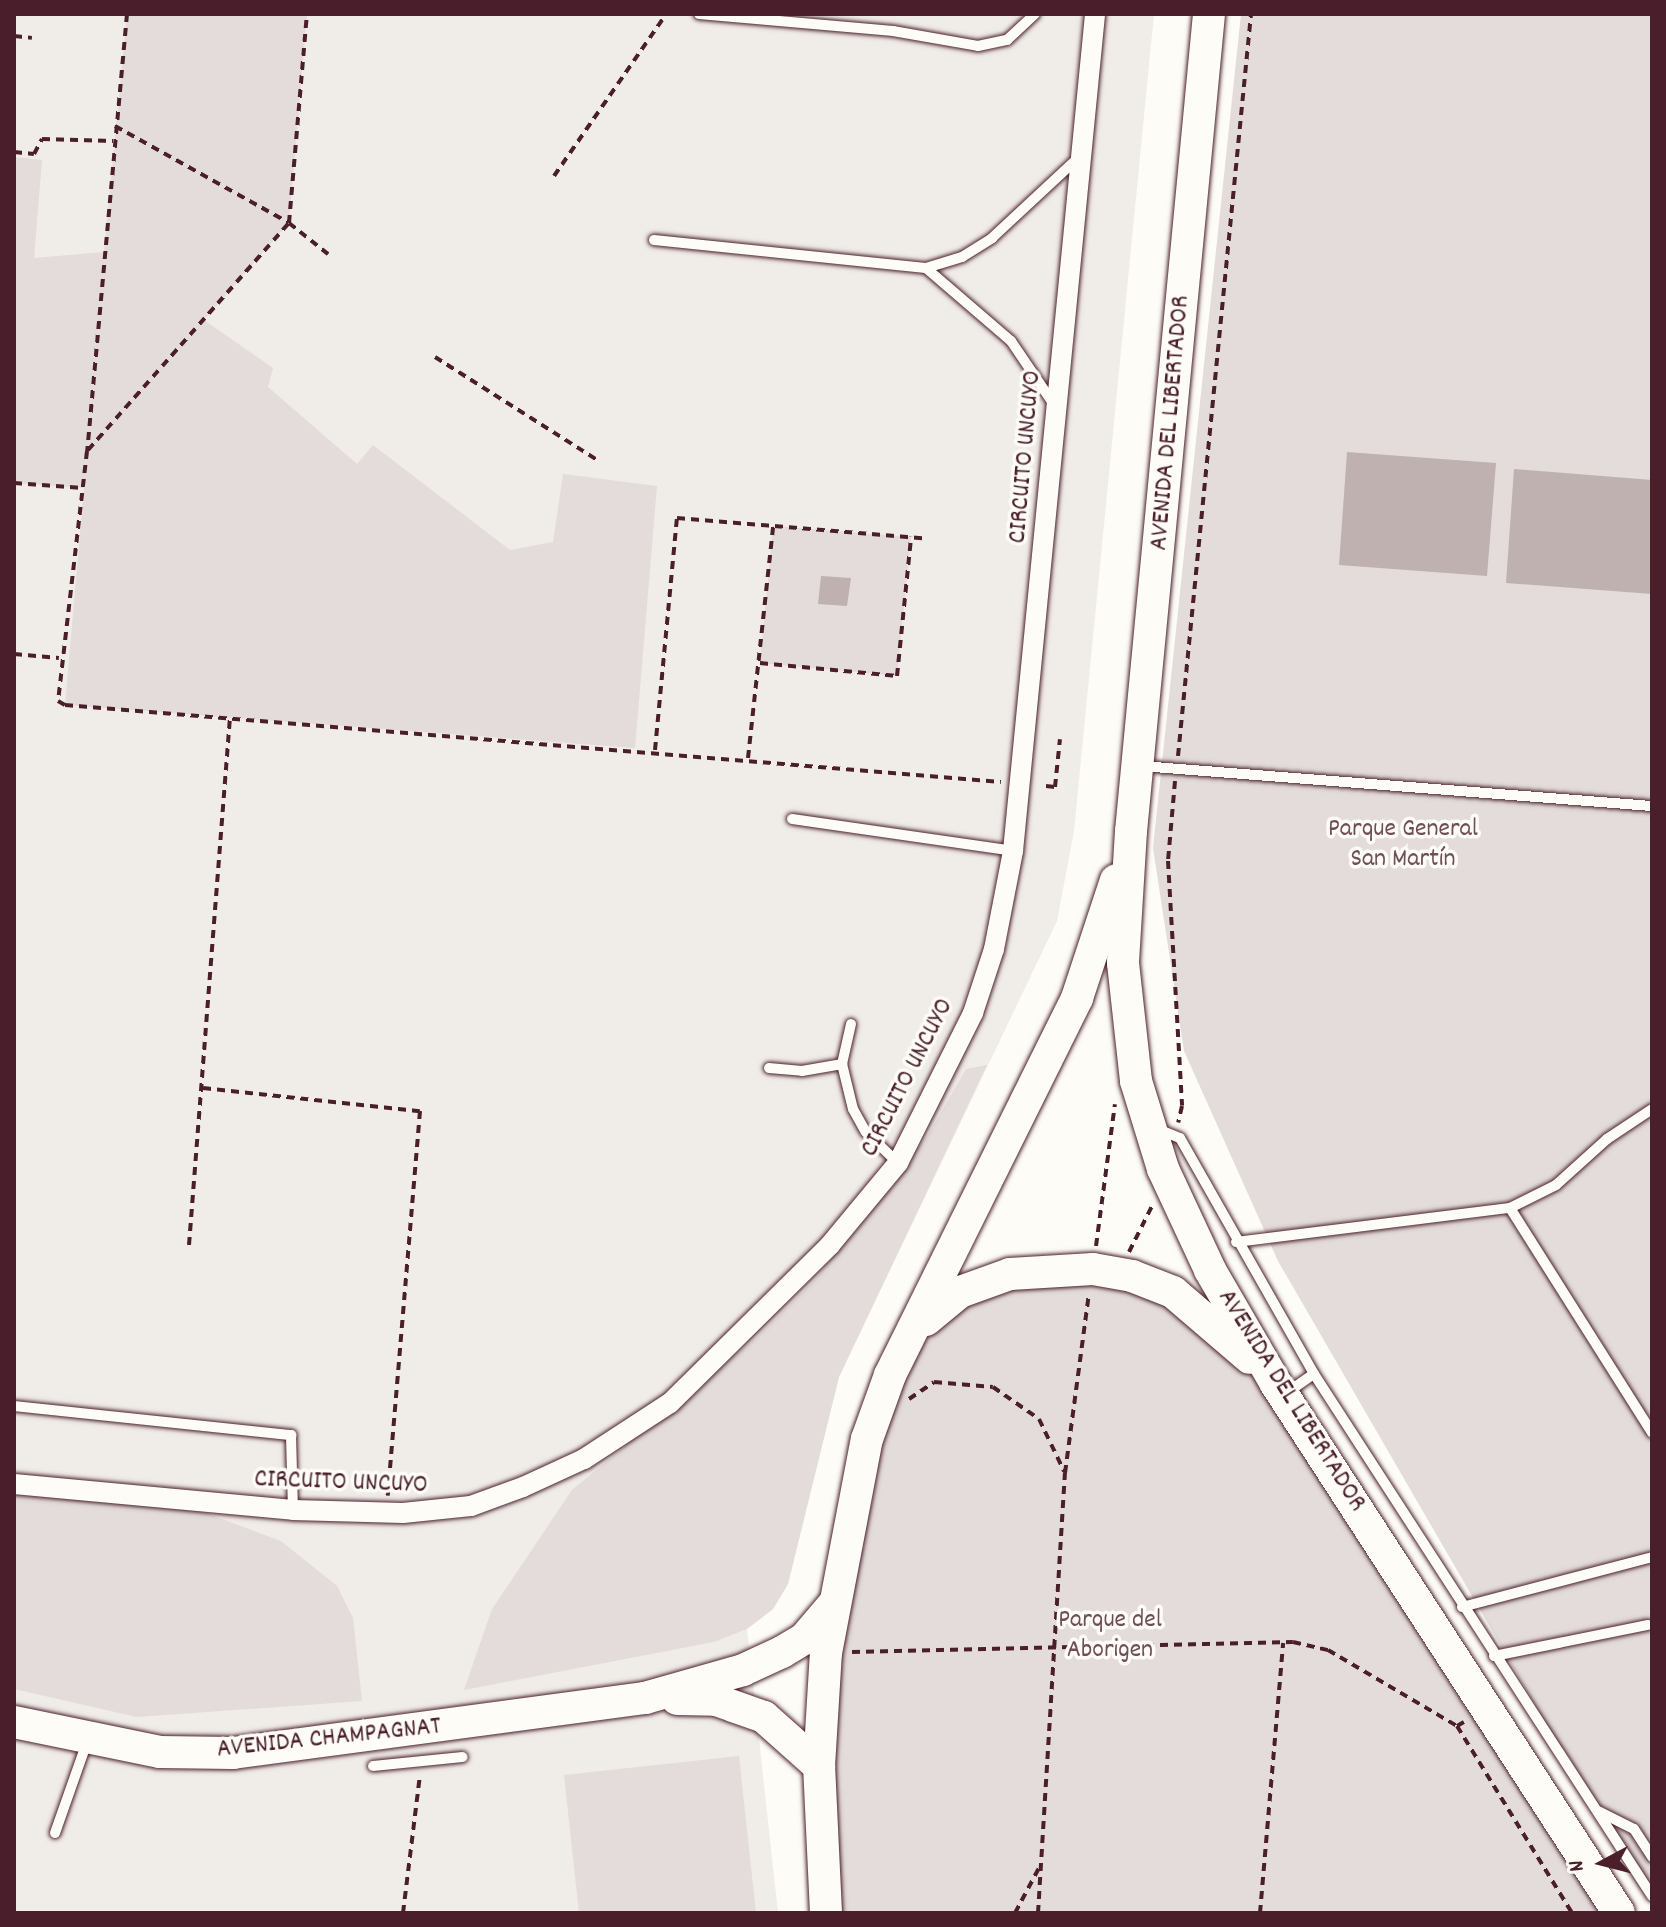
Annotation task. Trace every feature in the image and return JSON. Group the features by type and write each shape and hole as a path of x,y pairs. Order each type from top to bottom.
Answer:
{"main road":[{"name":"AVENIDA DEL LIBERTADOR","path":"1209,14 1131,831 1123,963 1136,1081 1162,1130 1174,1193 1210,1270 1280,1390 1619,1913"},
{"name":"AVENIDA DEL LIBERTADOR","path":"826,1913 819,1766 826,1653 867,1439 890,1375 915,1330 1077,998 1131,831"},
{"path":"915,1330 960,1292 983,1282 1036,1270 1093,1269 1132,1276 1173,1292 1280,1390"},
{"name":"AVENIDA CHAMPAGNAT","path":"14,1722 87,1740 194,1753 318,1744 645,1698 743,1670 782,1652 805,1638 833,1605"},
{"name":"AVENIDA CHAMPAGNAT","path":"645,1698 716,1700 745,1708 777,1726 819,1766"}],"street":[{"name":"CIRCUITO UNCUYO","path":"14,1484 293,1510 386,1513 441,1512 523,1487 584,1459 670,1403 830,1245 898,1163 973,1013 994,949 1013,851 1057,408 1078,158 1095,14"}],"lane":[{"path":"699,14 893,31 978,46 1007,40 1035,14"},
{"path":"654,240 926,268 962,257 992,238 1078,158"},
{"path":"926,268 1002,331 1057,408"},
{"path":"1139,766 1652,806"},
{"path":"792,819 1013,851"},
{"path":"851,1024 842,1064 853,1109 866,1132 898,1163"},
{"path":"769,1068 802,1071 842,1064"},
{"path":"1236,1242 1510,1208 1556,1185 1607,1139 1652,1109"},
{"path":"1162,1130 1236,1242 1314,1374 1462,1607 1652,1896"},
{"path":"1510,1208 1652,1433"},
{"path":"1280,1390 1314,1374"},
{"path":"14,1406 291,1435 293,1510"},
{"path":"1462,1607 1652,1557"},
{"path":"1494,1656 1648,1625"},
{"path":"55,1833 87,1740"},
{"path":"373,1766 463,1757"},
{"path":"1595,1810 1634,1829 1652,1857"}],"path":[{"path":"127,14 87,451 60,658 58,701 65,705 655,750 1004,782"},
{"path":"87,451 289,223 307,14"},
{"path":"554,176 666,14"},
{"path":"1162,1130 1182,1106 1168,861 1251,14"},
{"path":"14,36 32,38"},
{"path":"115,126 289,223 328,254"},
{"path":"14,152 34,154 42,139 113,141"},
{"path":"435,357 596,459"},
{"path":"14,483 83,488"},
{"path":"655,750 677,518 922,538"},
{"path":"748,758 773,526"},
{"path":"760,663 897,676 911,537"},
{"path":"14,654 60,658"},
{"path":"189,1245 230,717"},
{"path":"1046,786 1055,787 1060,739"},
{"path":"203,1088 420,1111 386,1513"},
{"path":"1038,1913 1065,1473 1116,1090"},
{"path":"1126,1259 1153,1204 1174,1193"},
{"path":"899,1407 934,1382 993,1387 1039,1419 1065,1473"},
{"path":"1260,1913 1283,1643"},
{"path":"826,1653 1283,1643 1328,1650 1457,1726 1572,1913"},
{"path":"1457,1726 1486,1708"},
{"path":"403,1913 422,1761"},
{"path":"1015,1913 1042,1862"}],"shaded area":[{"path":"14,14 1154,14 1074,831 1057,921 839,1377 788,1584 773,1609 747,1629 778,1913 14,1913"},
{"path":"1347,452 1496,463 1487,576 1339,565"},
{"path":"1514,469 1652,480 1652,594 1506,583"},
{"path":"821,576 851,578 847,606 818,604"}],"green space":[{"path":"127,14 307,14 289,223 204,320 273,368 268,387 357,464 373,445 510,550 553,542 563,474 657,486 635,748 65,705 84,488 14,483 14,157 42,160 34,258 104,252"},
{"name":"Parque General San Martín","path":"1241,14 1652,14 1652,1907 1278,1261 1184,1051 1153,848"},
{"path":"773,526 911,537 897,676 760,663"},
{"path":"987,1065 839,1377 788,1584 773,1609 747,1629 714,1642 464,1690 492,1609 572,1490 756,1338 815,1280 928,1135 966,1069"},
{"name":"Parque del Aborigen","path":"1132,1276 1239,1346 1619,1913 826,1913 819,1766 890,1375 960,1292"},
{"path":"14,1494 203,1512 281,1541 337,1586 353,1618 362,1701 137,1717 14,1689"},
{"path":"739,1756 756,1913 579,1913 564,1775"}]}
